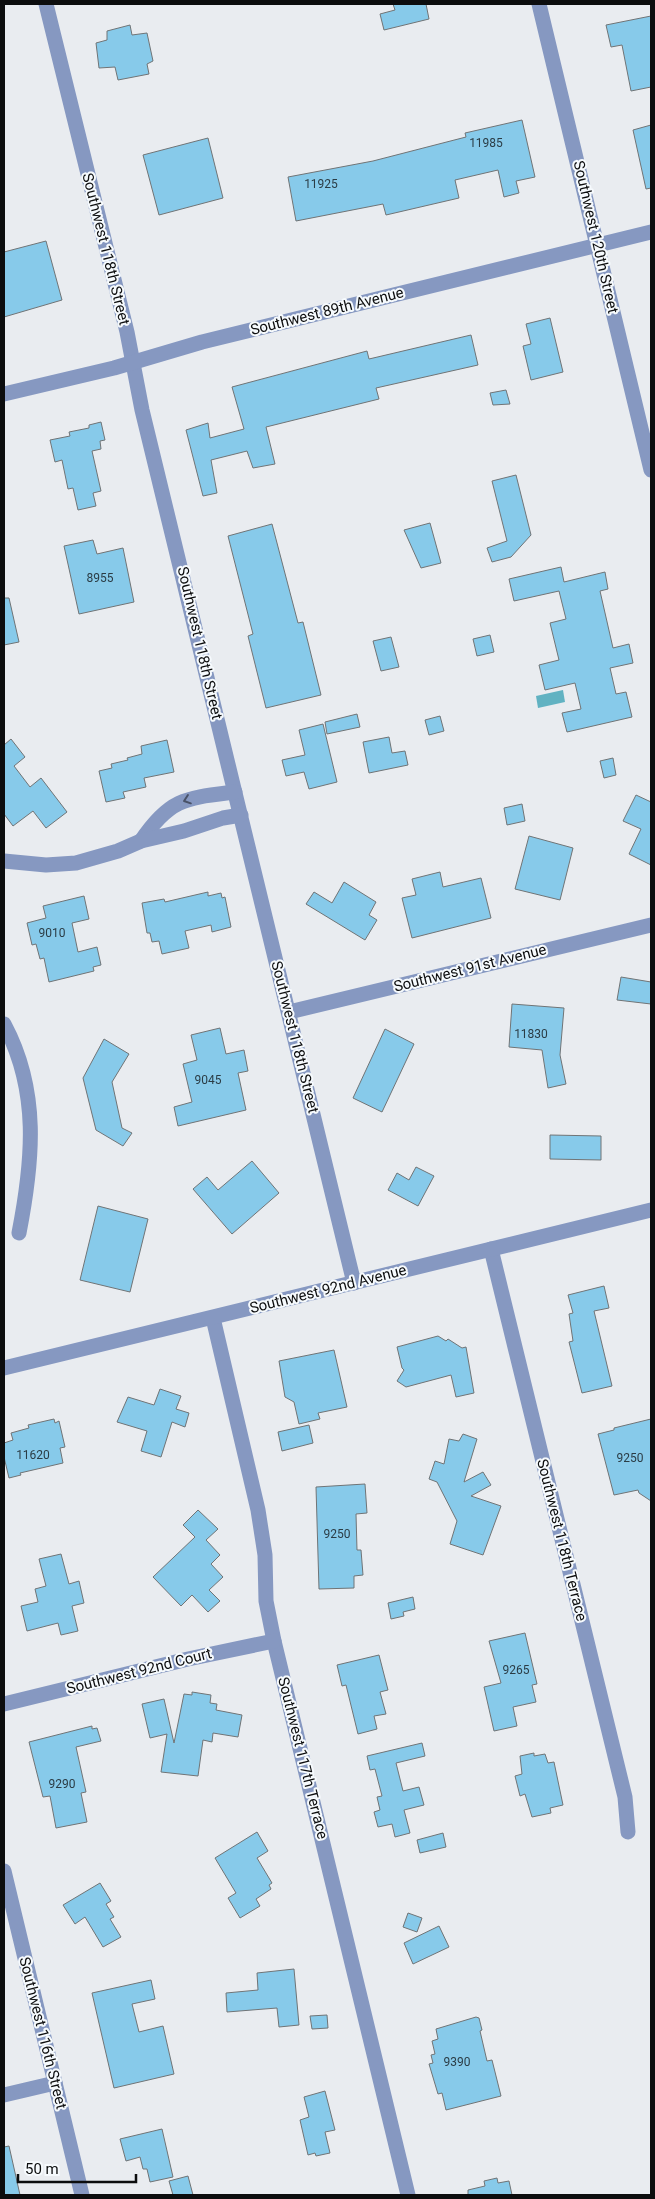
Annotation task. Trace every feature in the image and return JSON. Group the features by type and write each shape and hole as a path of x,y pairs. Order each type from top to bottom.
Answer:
{"street":[{"name":"Southwest 118th Street","path":"46,4 133,362 142,410 354,1283"},
{"name":"Southwest 120th Street","path":"540,4 651,470"},
{"name":"Southwest 89th Avenue","path":"4,394 133,362 202,342 651,232"},
{"path":"141,841 155,820 176,804 188,799 235,792"},
{"path":"4,861 46,865 76,863 118,851 141,841 184,831 223,818 241,815"},
{"name":"Southwest 91st Avenue","path":"289,1012 651,925"},
{"path":"4,1024 21,1066 31,1122 30,1158 20,1232"},
{"name":"Southwest 92nd Avenue","path":"4,1368 651,1210"},
{"name":"Southwest 118th Terrace","path":"491,1249 623,1788 628,1832"},
{"name":"Southwest 117th Terrace","path":"213,1318 258,1510 265,1555 266,1601 274,1641 408,2195"},
{"name":"Southwest 92nd Court","path":"4,1704 188,1659 274,1641"},
{"name":"Southwest 116th Street","path":"4,1871 82,2195"},
{"path":"4,2095 55,2082"}],"water":[{"path":"563,690 565,702 538,708 536,696"}],"building":[{"path":"393,4 426,4 429,19 384,30 380,14 395,10"},
{"path":"651,16 651,87 631,91 622,45 611,47 606,25"},
{"path":"130,25 132,35 147,33 153,61 147,64 149,74 118,80 115,67 99,68 96,43 107,40 107,31"},
{"path":"522,120 535,177 516,181 519,193 504,197 498,170 455,180 459,198 386,215 383,204 296,221 288,177 373,161 466,137 465,133"},
{"path":"651,125 651,188 646,189 633,130"},
{"path":"208,138 223,198 159,215 143,155"},
{"path":"46,241 62,300 4,317 4,252"},
{"path":"550,318 563,372 531,380 523,346 531,344 526,324"},
{"path":"471,335 478,365 376,388 379,399 266,427 275,464 253,468 247,451 211,460 217,493 203,496 186,430 208,423 210,438 244,429 232,387 367,351 369,359"},
{"path":"506,390 510,404 493,405 490,393"},
{"path":"101,422 105,440 100,441 101,449 92,451 101,491 93,493 96,506 78,510 73,488 68,489 62,460 55,462 50,440 70,436 69,432 89,428 89,425"},
{"path":"516,475 531,535 511,557 492,562 487,548 507,541 492,481"},
{"path":"430,523 441,563 421,568 404,530"},
{"path":"272,524 298,623 303,622 321,695 266,708 248,636 253,634 228,536"},
{"path":"93,540 97,554 123,548 134,602 79,614 64,546"},
{"path":"561,567 564,582 605,572 608,589 600,591 613,648 629,644 633,663 610,668 616,694 626,692 632,717 567,732 562,713 581,709 575,683 545,690 539,665 559,660 550,623 566,619 559,591 514,601 509,579"},
{"path":"4,598 9,598 19,642 4,645"},
{"path":"490,635 494,652 477,656 473,639"},
{"path":"391,637 399,667 381,671 373,641"},
{"path":"357,714 360,727 327,734 325,722"},
{"path":"440,716 444,731 429,735 425,720"},
{"path":"323,724 337,782 309,789 304,772 286,776 282,760 305,755 299,730"},
{"path":"389,737 392,753 405,751 408,765 369,773 363,742"},
{"path":"11,739 25,757 14,766 30,787 41,778 67,812 46,828 33,811 13,826 4,814 4,745"},
{"path":"167,740 174,772 144,778 146,787 123,792 125,798 106,802 99,771 112,768 111,764 142,754 141,746"},
{"path":"613,758 616,775 604,778 600,761"},
{"path":"636,795 651,802 651,865 629,854 641,829 623,821"},
{"path":"522,804 525,821 507,825 504,808"},
{"path":"529,836 573,848 560,900 515,889"},
{"path":"440,872 443,887 481,878 491,918 412,938 402,898 416,895 412,879"},
{"path":"344,882 376,902 369,915 377,920 365,940 306,904 314,892 332,903"},
{"path":"208,892 208,896 221,893 222,898 225,897 231,927 212,932 211,925 185,931 189,948 162,954 159,941 152,942 150,933 147,933 142,903 164,899 165,902"},
{"path":"84,896 89,919 72,923 78,952 97,947 101,965 93,967 94,971 49,982 44,958 40,959 36,944 32,945 27,923 46,918 43,906"},
{"path":"621,977 651,982 651,1004 617,1000"},
{"path":"512,1004 564,1008 560,1055 566,1084 548,1088 542,1050 509,1047"},
{"path":"220,1028 226,1054 244,1050 248,1071 238,1073 246,1110 178,1126 174,1107 192,1102 183,1064 197,1060 191,1035"},
{"path":"385,1029 414,1044 382,1112 353,1098"},
{"path":"104,1039 129,1054 112,1082 122,1128 132,1133 123,1146 96,1130 83,1078"},
{"path":"550,1135 601,1136 601,1160 550,1159"},
{"path":"252,1161 279,1193 232,1234 193,1189 207,1177 218,1190"},
{"path":"416,1167 434,1176 418,1206 388,1190 397,1173 409,1180"},
{"path":"98,1206 148,1219 130,1292 80,1280"},
{"path":"604,1286 609,1308 594,1311 612,1386 582,1393 569,1342 573,1341 569,1314 573,1313 568,1295"},
{"path":"438,1336 446,1341 448,1339 462,1348 466,1347 474,1393 456,1397 451,1375 406,1387 397,1381 404,1370 397,1347"},
{"path":"334,1350 347,1407 318,1413 320,1419 299,1424 294,1402 285,1397 279,1361"},
{"path":"160,1389 181,1396 176,1409 189,1413 185,1427 172,1422 161,1457 141,1451 147,1431 117,1422 128,1397 154,1405"},
{"path":"54,1419 55,1423 59,1421 65,1447 60,1448 63,1463 20,1473 21,1475 9,1478 4,1457 4,1443 13,1440 11,1433 29,1428 28,1425"},
{"path":"651,1419 651,1501 639,1493 638,1490 614,1495 598,1434"},
{"path":"309,1425 313,1443 282,1451 278,1432"},
{"path":"463,1434 477,1439 464,1482 483,1472 491,1485 471,1496 501,1506 483,1555 450,1544 457,1521 437,1482 429,1479 435,1461 444,1464 449,1439 459,1441"},
{"path":"365,1484 367,1513 356,1514 357,1550 361,1550 363,1575 354,1576 354,1588 319,1589 316,1487"},
{"path":"198,1510 218,1529 206,1540 220,1555 211,1564 223,1577 209,1590 220,1601 208,1612 192,1595 181,1606 153,1577 195,1537 183,1525"},
{"path":"61,1554 69,1584 79,1581 84,1603 72,1606 78,1631 61,1635 58,1623 27,1631 21,1606 38,1602 35,1589 46,1586 39,1559"},
{"path":"413,1597 415,1609 403,1612 404,1616 391,1619 388,1603"},
{"path":"525,1633 537,1684 532,1685 536,1702 513,1707 517,1726 494,1731 484,1687 501,1683 489,1641"},
{"path":"379,1655 388,1690 380,1692 386,1714 374,1716 377,1729 358,1734 346,1685 342,1686 337,1665"},
{"path":"192,1692 211,1695 210,1703 217,1704 216,1710 242,1715 238,1737 213,1733 212,1742 203,1740 198,1776 161,1772 167,1734 150,1738 142,1704 164,1699 174,1743 184,1694 192,1695"},
{"path":"92,1726 92,1729 97,1728 101,1741 76,1747 86,1792 81,1793 87,1822 56,1828 50,1796 43,1797 29,1742"},
{"path":"422,1743 425,1756 396,1763 403,1791 419,1787 424,1805 404,1810 410,1833 395,1837 392,1824 378,1827 374,1812 380,1810 377,1797 382,1796 375,1769 370,1770 367,1756"},
{"path":"534,1753 534,1756 545,1754 548,1763 554,1762 563,1805 550,1808 551,1813 532,1817 525,1794 520,1796 515,1776 522,1774 520,1756"},
{"path":"257,1832 268,1851 257,1858 272,1883 269,1885 271,1889 256,1899 260,1906 240,1918 228,1898 236,1893 215,1858"},
{"path":"443,1833 446,1847 420,1853 417,1840"},
{"path":"100,1883 111,1901 106,1904 114,1917 110,1919 121,1937 103,1947 85,1917 75,1924 63,1905"},
{"path":"408,1913 422,1918 417,1932 403,1927"},
{"path":"439,1926 449,1947 413,1964 404,1943"},
{"path":"294,1969 299,2025 279,2027 277,2008 227,2012 226,1993 258,1990 257,1973"},
{"path":"151,1980 155,1999 132,2004 139,2032 163,2026 174,2074 114,2088 92,1993"},
{"path":"327,2015 328,2028 312,2029 310,2016"},
{"path":"476,2017 479,2018 482,2030 480,2031 487,2061 492,2060 501,2096 446,2110 442,2093 438,2094 429,2064 433,2063 431,2055 435,2054 432,2041 438,2039 436,2029"},
{"path":"325,2091 335,2130 325,2132 330,2153 316,2156 315,2153 308,2155 300,2120 309,2117 304,2097"},
{"path":"162,2129 173,2177 150,2182 147,2169 143,2169 140,2157 126,2161 120,2139"},
{"path":"9,2146 20,2195 4,2195 4,2147"},
{"path":"188,2176 193,2195 173,2195 169,2181"},
{"path":"497,2178 498,2183 509,2181 512,2195 468,2195 468,2190 485,2186 484,2181"}]}
